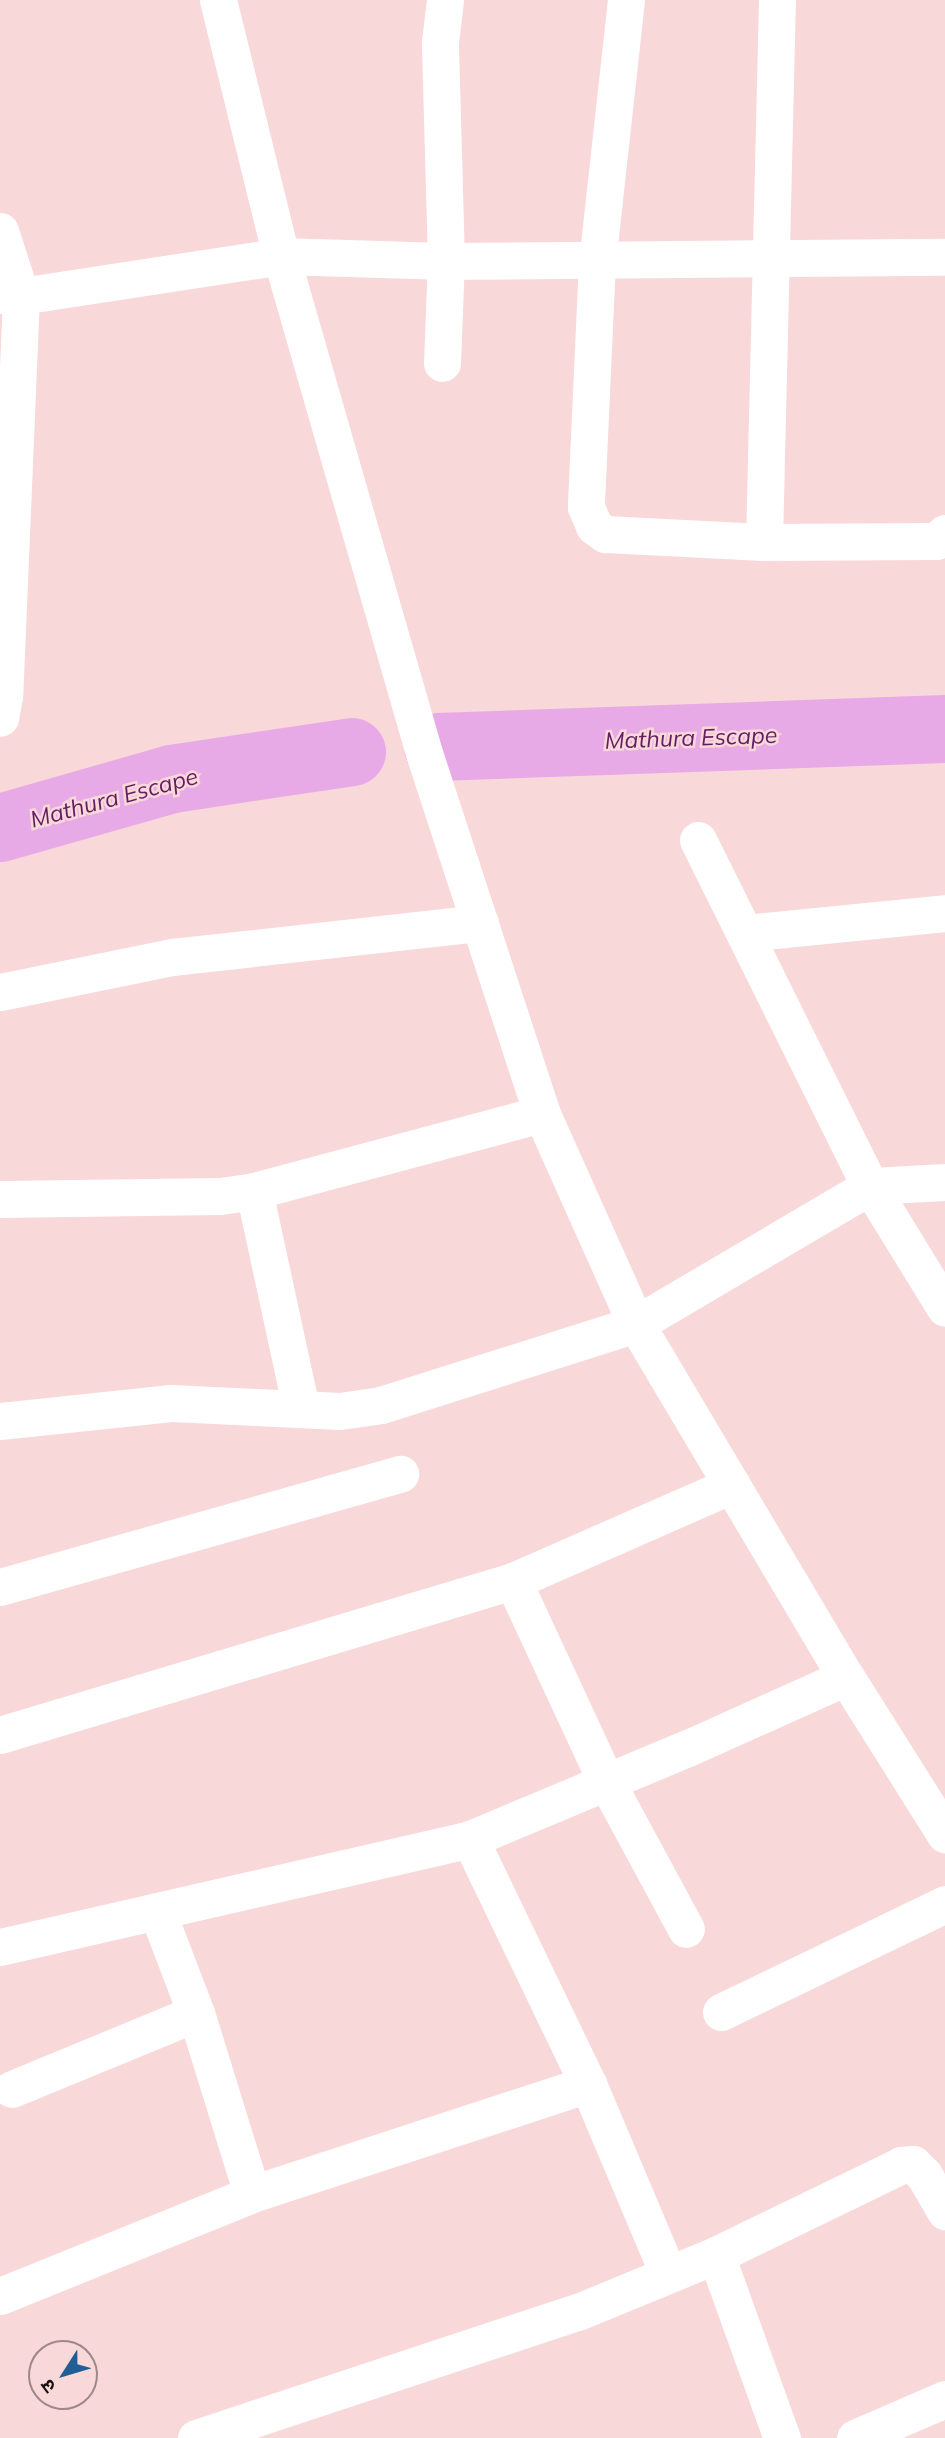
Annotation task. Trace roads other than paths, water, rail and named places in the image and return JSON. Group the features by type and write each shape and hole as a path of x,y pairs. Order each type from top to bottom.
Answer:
{"street":[{"path":"218,0 281,256 420,740 542,1114 636,1324 846,1677 939,1811"},
{"path":"442,363 446,261 440,71 445,0"},
{"path":"626,0 597,261 586,507 594,526 605,534 764,542 936,541 945,533"},
{"path":"764,542 778,0"},
{"path":"0,231 10,295 4,696 0,718"},
{"path":"10,295 281,256 446,261 945,257"},
{"path":"698,840 870,1186 945,1308"},
{"path":"745,933 945,913"},
{"path":"0,992 172,957 480,923"},
{"path":"0,1199 220,1196 254,1191 542,1114"},
{"path":"0,1421 171,1403 340,1411 381,1405 636,1324 870,1186 945,1182"},
{"path":"254,1191 301,1408"},
{"path":"0,1587 400,1474"},
{"path":"0,1735 513,1581 732,1485"},
{"path":"513,1581 606,1781 686,1929"},
{"path":"0,1947 470,1839 846,1677"},
{"path":"470,1839 588,2084 668,2273"},
{"path":"721,2012 945,1904"},
{"path":"157,1911 196,2013 252,2194"},
{"path":"12,2089 196,2013"},
{"path":"0,2296 252,2194 588,2084"},
{"path":"217,2434 578,2312 716,2255 901,2165 913,2164 924,2175 945,2211"},
{"path":"716,2255 782,2438"},
{"path":"855,2438 945,2399"}],"waterway":[{"name":"Mathura Escape","path":"438,747 945,729"},
{"name":"Mathura Escape","path":"0,828 172,779 352,752"}]}
